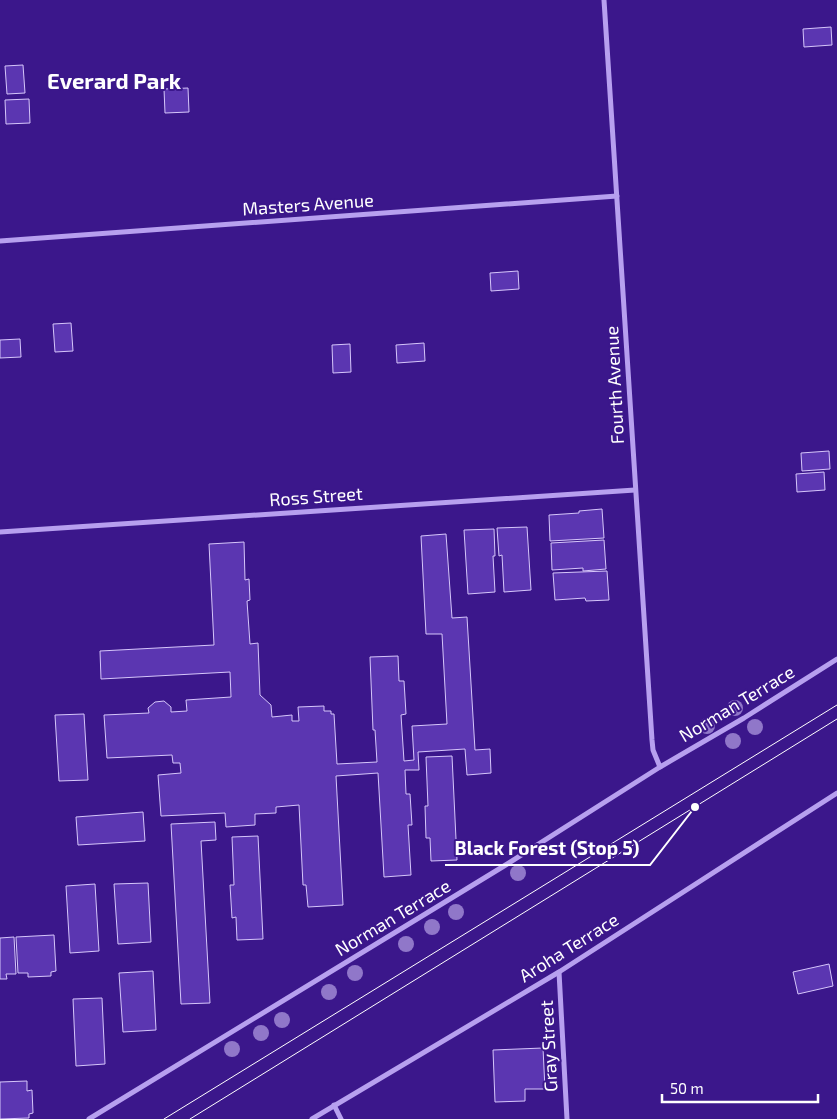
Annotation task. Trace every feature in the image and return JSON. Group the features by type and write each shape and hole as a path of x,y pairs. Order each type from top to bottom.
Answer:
{"street":[{"name":"Fourth Avenue","path":"604,0 652,740 653,750 660,766"},
{"name":"Masters Avenue","path":"0,241 618,196"},
{"name":"Ross Street","path":"0,532 635,490"},
{"name":"Norman Terrace","path":"89,1119 504,866 660,766 744,718 837,659"},
{"name":"Aroha Terrace","path":"312,1119 559,972 837,793"},
{"name":"Gray Street","path":"559,972 567,1119"},
{"path":"334,1105 341,1119"}],"building":[{"path":"831,27 832,45 804,47 803,29"},
{"path":"23,65 25,93 7,94 5,66"},
{"path":"188,88 189,112 165,113 164,89"},
{"path":"29,99 30,123 6,124 5,100"},
{"path":"518,271 519,289 491,291 490,273"},
{"path":"71,323 73,351 55,352 53,324"},
{"path":"20,339 21,357 0,358 0,340"},
{"path":"424,343 425,361 397,363 396,345"},
{"path":"350,344 351,372 333,373 332,345"},
{"path":"829,451 830,469 802,471 801,453"},
{"path":"824,472 825,490 797,492 796,474"},
{"path":"602,509 604,538 550,541 549,515"},
{"path":"527,527 531,590 504,592 502,555 499,556 497,528"},
{"path":"494,529 495,592 468,594 464,530"},
{"path":"446,534 452,618 467,617 475,750 490,749 491,773 467,775 465,749 418,752 419,770 405,770 406,794 410,794 412,825 408,825 411,875 384,877 378,773 336,776 343,905 308,907 306,885 303,885 299,805 276,807 276,813 255,814 255,825 226,827 225,813 161,816 158,775 181,773 180,763 173,763 172,755 107,758 104,715 149,713 148,708 155,702 164,701 171,707 171,712 187,711 186,700 231,697 230,672 101,679 100,651 214,645 209,544 244,542 245,580 249,579 250,600 247,601 250,644 258,643 260,695 271,705 272,717 292,715 292,721 299,721 298,707 324,706 324,711 331,711 331,714 334,714 337,764 377,762 375,730 373,730 370,657 398,656 399,681 404,681 406,714 401,715 404,761 414,760 412,726 447,724 442,634 426,634 421,536"},
{"path":"604,540 606,569 583,571 583,568 552,570 551,543"},
{"path":"607,571 609,600 586,601 585,598 555,600 553,573"},
{"path":"84,714 88,780 59,781 55,715"},
{"path":"452,756 457,860 431,861 430,838 426,838 425,806 428,806 426,757"},
{"path":"143,812 145,841 78,845 76,817"},
{"path":"215,822 216,840 201,841 210,1003 181,1004 171,824"},
{"path":"258,836 263,939 237,940 236,917 232,918 230,885 234,885 232,837"},
{"path":"148,883 151,942 118,944 114,884"},
{"path":"95,884 99,951 70,953 66,886"},
{"path":"54,935 56,971 51,972 51,976 28,977 28,973 18,973 16,937"},
{"path":"14,937 16,974 6,974 7,979 0,979 0,938"},
{"path":"829,964 833,986 798,994 793,972"},
{"path":"153,971 156,1030 123,1032 119,973"},
{"path":"102,998 105,1064 76,1066 73,999"},
{"path":"543,1048 545,1089 525,1089 525,1101 495,1102 493,1050"},
{"path":"27,1081 27,1091 32,1090 33,1113 29,1114 29,1118 0,1119 0,1082"}],"tram line":[{"path":"164,1119 837,705"},
{"path":"190,1119 837,719"}],"place":[{"name":"Black Forest (Stop 5)","path":"695,807"}],"district":[{"name":"Everard Park","path":"114,81"}]}
